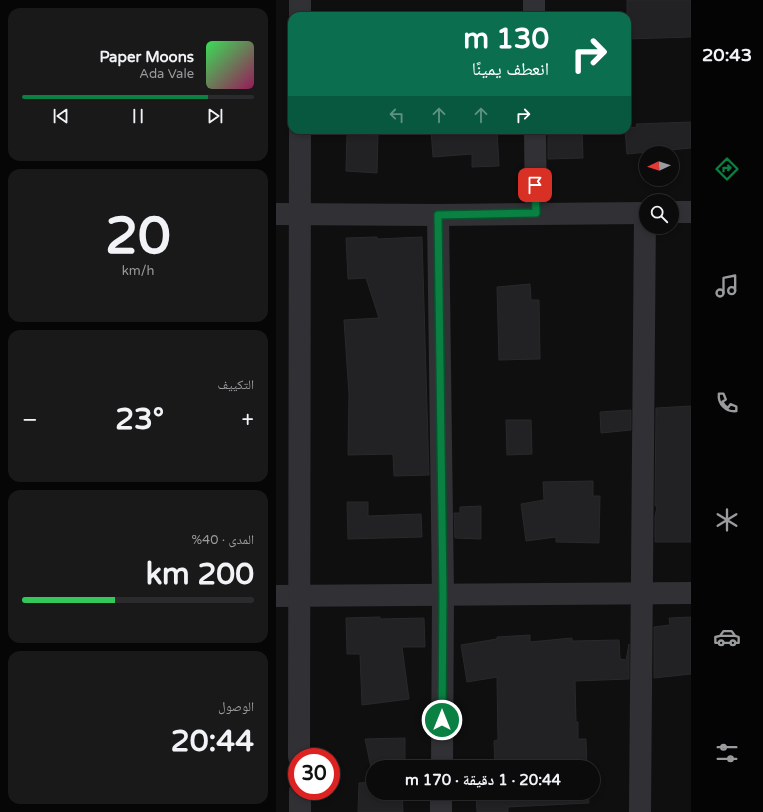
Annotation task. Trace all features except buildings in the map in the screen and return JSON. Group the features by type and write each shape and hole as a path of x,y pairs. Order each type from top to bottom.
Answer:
{"street":[{"path":"300,0 300,12"},
{"path":"534,0 534,12"},
{"path":"300,134 298,596 300,748"},
{"path":"535,134 536,213"},
{"path":"679,212 691,212"},
{"path":"276,214 438,215 639,213"},
{"path":"438,215 443,595 442,760"},
{"path":"640,812 646,234"},
{"path":"276,596 642,595 691,593"},
{"path":"300,800 300,812"},
{"path":"441,800 441,812"}],"route":[{"path":"442,720 443,595 438,215 536,213 535,185"}]}
